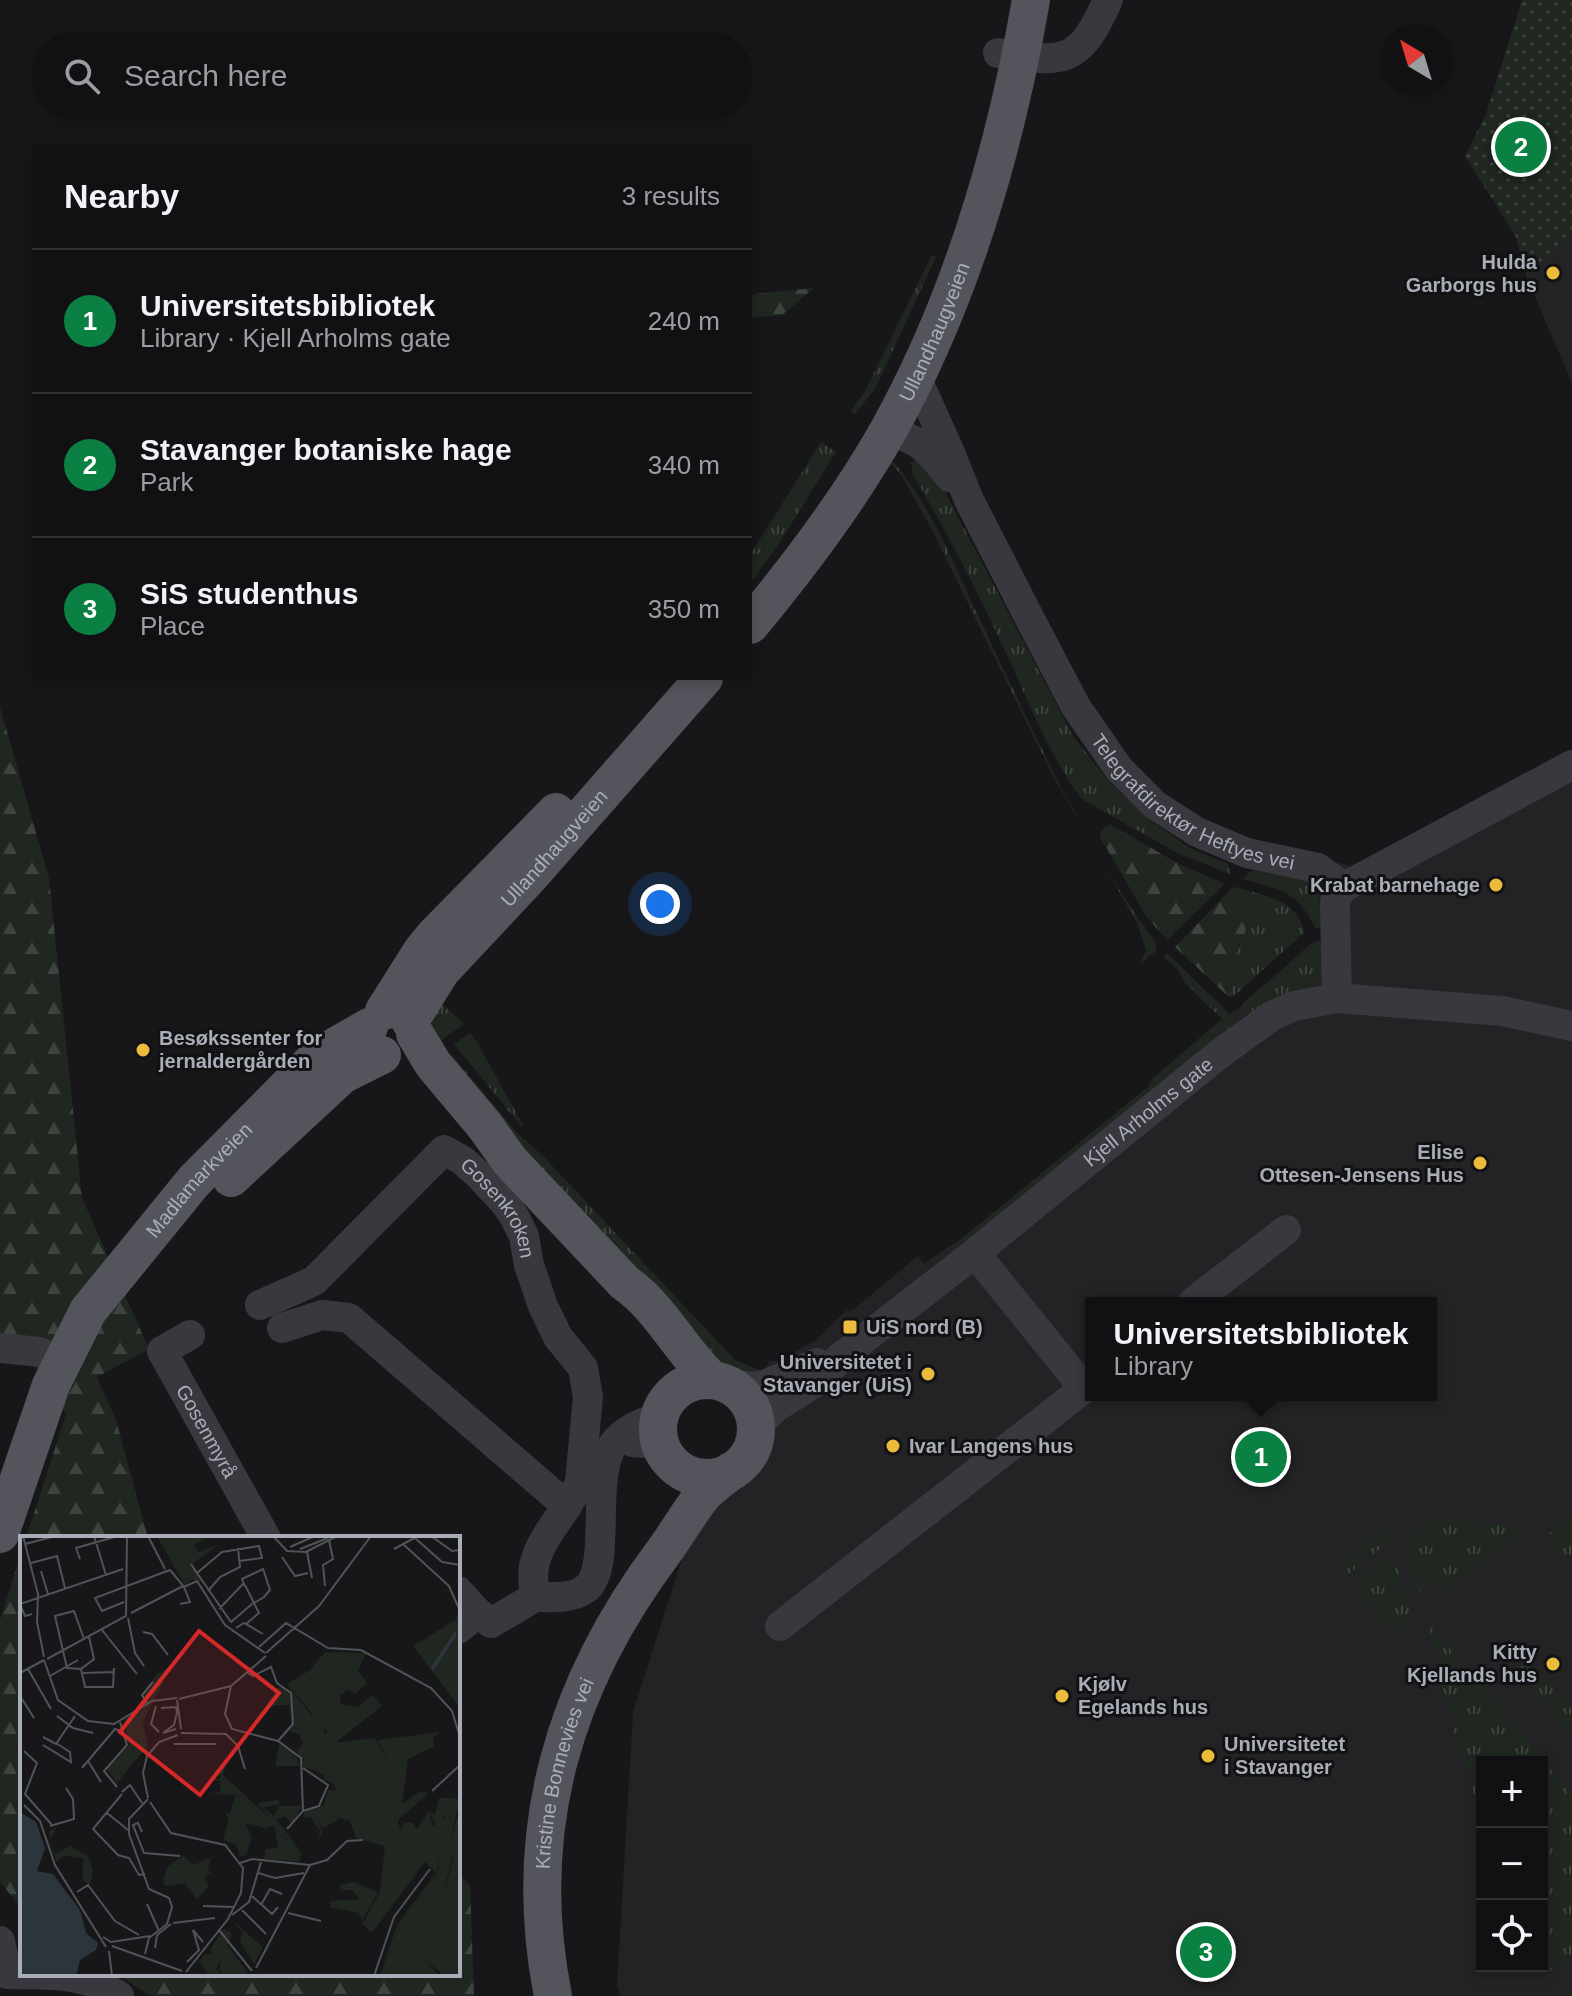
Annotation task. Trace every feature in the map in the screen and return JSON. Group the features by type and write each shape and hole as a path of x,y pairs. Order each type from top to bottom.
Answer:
{"main road":[{"name":"Ullandhaugveien","path":"752,622 817,537 887,432 934,337 983,207 1002,142 1010,55 1007,0"},
{"name":"Ullandhaugveien","path":"752,591 795,534 847,451 907,341 927,296 1031,0"},
{"name":"Ullandhaugveien","path":"392,1034 422,951 678,680"},
{"name":"Ullandhaugveien","path":"392,1034 441,971 530,876 702,680"},
{"name":"Kristine Bonnevies vei","path":"392,1034 474,1134 510,1161 625,1283 643,1296 695,1364 720,1382"},
{"name":"Madlamarkveien","path":"0,1534 57,1374 88,1311 194,1181 317,1057 392,1034"},
{"name":"Kristine Bonnevies vei","path":"625,1283 658,1349 666,1378 666,1518 651,1569"},
{"path":"698,1380 720,1382 748,1402 756,1427 750,1453 731,1471 717,1477 703,1478 689,1475 665,1433 673,1393 698,1380"},
{"name":"Kristine Bonnevies vei","path":"553,1996 543,1924 541,1869 555,1770 572,1715 607,1641 651,1569 701,1497 731,1471"}],"street":[{"path":"1010,55 1053,60 1076,51 1095,28 1108,0"},
{"name":"Telegrafdirektør Heftyes vei","path":"916,377 969,500 1076,707 1119,769 1155,805 1197,832 1247,853 1318,868 1344,887"},
{"name":"Telegrafdirektør Heftyes vei","path":"887,432 914,438 926,447 969,500"},
{"path":"1337,998 1335,905 1336,896 1344,887 1572,765"},
{"name":"Kjell Arholms gate","path":"842,1356 975,1253 1253,1028 1294,1006 1337,998 1480,1008 1520,1013 1572,1026"},
{"name":"Gosenkroken","path":"260,1305 314,1281 444,1150 462,1160 505,1203 520,1226 543,1306 558,1337 583,1368 588,1397 580,1482 539,1548 533,1569 535,1597"},
{"path":"1200,1297 1286,1230"},
{"path":"975,1253 1085,1382"},
{"path":"282,1328 322,1315 349,1318 567,1506"},
{"name":"Gosenmyrå","path":"190,1335 162,1351 265,1536"},
{"path":"0,1348 40,1352 57,1374"},
{"path":"720,1382 754,1387 764,1385 812,1364 842,1356"},
{"path":"756,1427 776,1407 819,1380 842,1356"},
{"path":"780,1626 1085,1388"},
{"path":"465,1611 491,1623 535,1597 576,1594 587,1589 599,1565 604,1474 611,1449 632,1426 665,1433"},
{"path":"0,1941 3,1974"},
{"path":"53,1976 78,1977 102,1985 119,1996"}],"shaded area":[{"path":"1572,236 1572,384 1527,278 1539,268 1536,264"},
{"name":"Universitetet i Stavanger (UiS)","path":"1572,755 1572,1996 621,1996 617,1986 633,1712 695,1518 749,1473 765,1450 769,1434 763,1371 770,1361 777,1361 815,1341 847,1310 850,1312 918,1256 924,1264 960,1240 1149,1086 1152,1079 1222,1019 1241,1007 1310,944 1321,941 1320,899 1314,887 1337,862 1352,867"}],"green space":[{"path":"1522,0 1572,0 1572,236 1537,264 1539,268 1527,278 1516,237 1465,156 1486,114"},
{"path":"932,255 936,257 875,389 855,414 851,411 865,391"},
{"path":"814,288 782,315 752,318 752,296"},
{"path":"821,442 836,452 752,581 752,552"},
{"path":"885,453 901,471 928,512 1061,787 1105,867 1053,776 932,530 901,474 888,461"},
{"path":"919,456 935,473 1073,736 1107,779 1150,820 1190,848 1228,864 1230,874 1177,853 1082,799 1050,747 973,585 913,475 911,463"},
{"path":"0,707 49,878 82,1198 149,1349 97,1377 116,1420 147,1536 27,1536 66,1414 28,1356 0,1345"},
{"path":"1110,824 1177,863 1225,884 1167,940 1146,916 1100,837 1101,831"},
{"path":"1105,867 1156,943 1156,951 1140,964 1146,950 1137,923"},
{"path":"1260,870 1309,881 1319,898 1321,929 1315,928 1302,906 1286,893 1243,879 1251,871"},
{"path":"1232,888 1268,896 1287,906 1301,922 1304,933 1234,996 1229,997 1233,977 1228,972 1248,921"},
{"path":"1232,888 1248,921 1228,971 1233,976 1229,997 1175,947"},
{"path":"1316,941 1321,941 1322,957 1317,980 1289,999 1247,1016 1242,1011 1243,1003"},
{"path":"1167,953 1238,1022 984,1228 924,1266 922,1263 960,1240 1149,1086 1152,1079 1222,1019 1184,982 1178,969 1164,958"},
{"path":"439,1001 464,1024 442,1040 445,1048 431,1027"},
{"path":"470,1033 477,1042 524,1127 454,1044"},
{"path":"452,1055 517,1133 543,1156 735,1360 763,1371 758,1377 718,1368 444,1063"},
{"path":"1436,1517 1525,1528 1443,1594 1430,1580 1420,1589 1423,1607 1420,1609 1403,1543"},
{"path":"1570,1517 1572,1556 1563,1558 1546,1536"},
{"path":"1387,1526 1390,1541 1346,1576 1337,1565"},
{"path":"1393,1551 1412,1619 1392,1635 1351,1584"},
{"path":"20,1557 20,1907 0,1882 0,1620"},
{"path":"1432,1626 1477,1683 1482,1681 1541,1756 1476,1756 1476,1801 1455,1736"},
{"path":"1511,1636 1572,1710 1570,1733 1565,1731 1500,1649"},
{"path":"1548,1765 1572,1796 1572,1954 1549,1972"},
{"path":"460,1875 470,1885 474,1996 151,1996 119,1976 460,1976"}],"place":[{"name":"Stavanger botaniske hage","path":"1521,147"},
{"name":"Hulda Garborgs hus","path":"1553,273"},
{"name":"Krabat barnehage","path":"1496,885"},
{"name":"Besøkssenter for jernaldergården","path":"143,1050"},
{"name":"Elise Ottesen-Jensens Hus","path":"1480,1163"},
{"name":"UiS nord (B)","path":"850,1327"},
{"name":"Universitetet i Stavanger (UiS)","path":"928,1374"},
{"name":"Ivar Langens hus","path":"893,1446"},
{"name":"Universitetsbibliotek","path":"1261,1457"},
{"name":"Kitty Kjellands hus","path":"1553,1664"},
{"name":"Kjølv Egelands hus","path":"1062,1696"},
{"name":"Universitetet i Stavanger","path":"1208,1756"},
{"name":"SiS studenthus","path":"1206,1952"}]}
